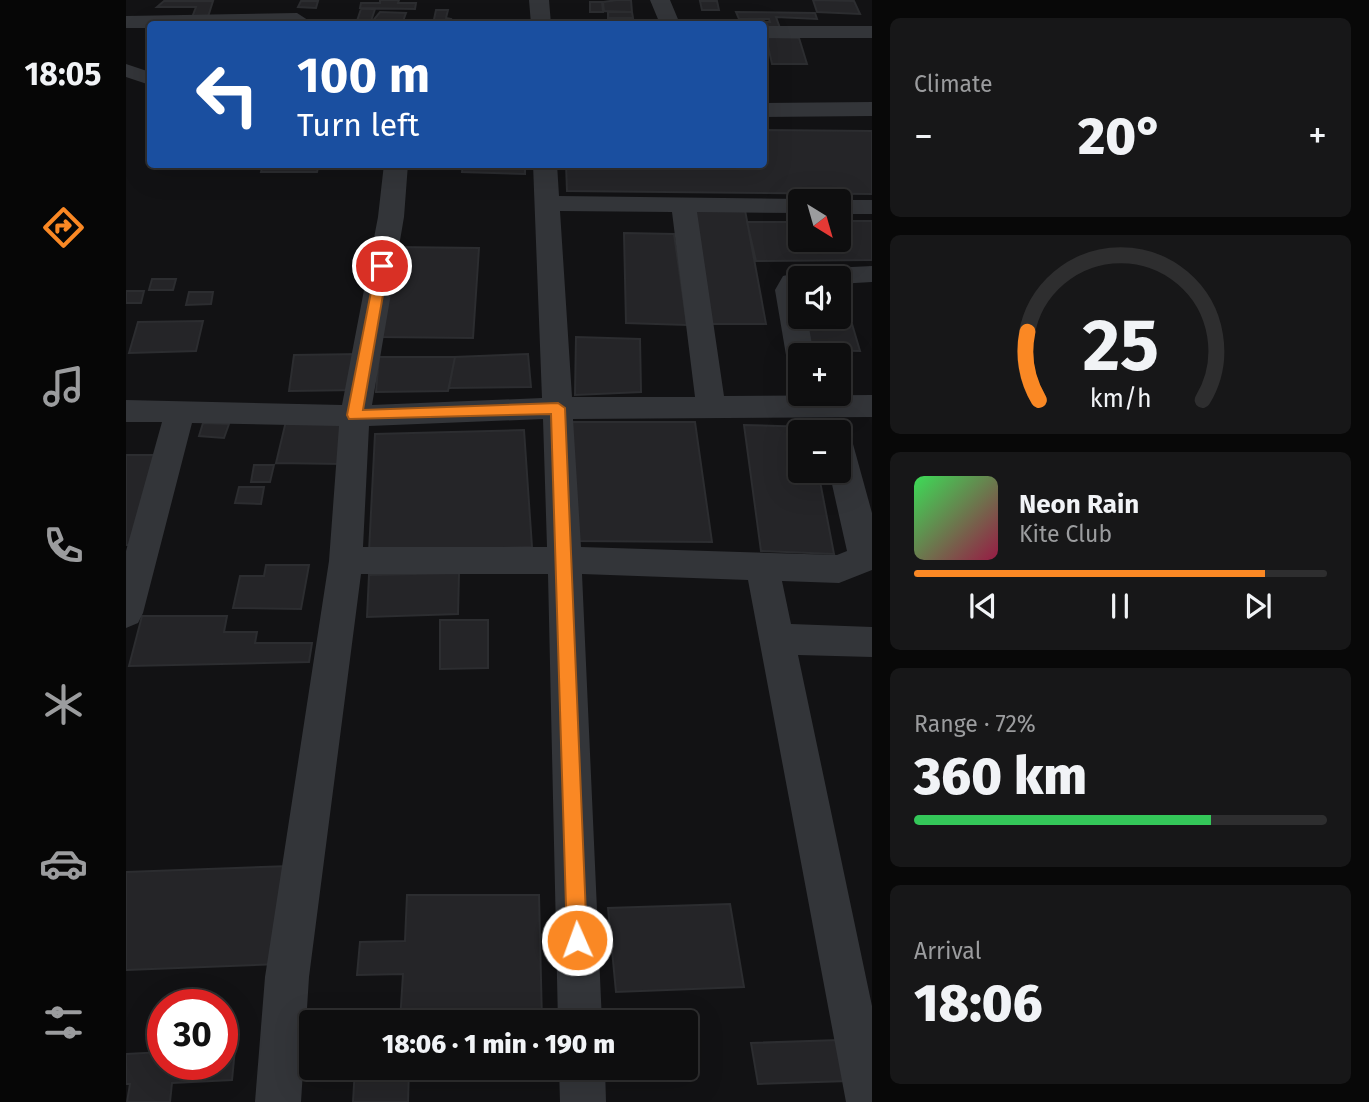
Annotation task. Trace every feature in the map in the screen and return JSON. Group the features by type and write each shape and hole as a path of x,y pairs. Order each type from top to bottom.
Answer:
{"street":[{"path":"218,21 224,0"},
{"path":"539,0 541,21"},
{"path":"660,0 669,21"},
{"path":"230,21 299,15"},
{"path":"126,22 147,22"},
{"path":"767,32 872,32"},
{"path":"126,70 147,78"},
{"path":"767,110 872,109"},
{"path":"278,1102 287,977 346,561 355,415 391,217 396,168"},
{"path":"545,168 558,408 580,1010"},
{"path":"547,203 788,206"},
{"path":"684,206 711,407"},
{"path":"851,207 872,207"},
{"path":"798,343 788,290 792,282 811,277 872,274"},
{"path":"126,411 355,415 558,408 711,407 820,410 872,406"},
{"path":"126,613 180,413"},
{"path":"346,561 563,560 839,569 865,558 848,483"},
{"path":"762,566 869,1102"},
{"path":"776,639 872,642"},
{"path":"582,1080 583,1102"}],"building":[{"path":"380,0 416,3 415,9 360,8 361,3 380,3"},
{"path":"631,0 632,12 604,11 603,2"},
{"path":"813,0 854,1 860,14 817,12"},
{"path":"164,1 213,1 207,20 191,20 196,7 157,7"},
{"path":"301,1 318,1 316,8 298,7"},
{"path":"700,1 717,1 719,10 702,10"},
{"path":"590,2 602,2 603,12 590,12"},
{"path":"361,9 375,9 371,21 357,21"},
{"path":"436,10 448,10 446,18 450,21 434,21"},
{"path":"380,12 406,13 403,21 373,21"},
{"path":"608,12 632,12 633,18 608,18"},
{"path":"736,12 815,13 817,19 776,17 780,28 767,28 769,19 739,19"},
{"path":"767,37 799,38 807,64 772,64"},
{"path":"767,130 872,131 872,194 851,194 851,189 788,189 788,193 567,191 566,168 767,168"},
{"path":"262,168 318,168 317,172 261,172"},
{"path":"462,168 525,168 525,174 462,172"},
{"path":"745,210 766,324 708,324 691,211"},
{"path":"851,221 872,221 872,260 756,261 747,222 788,222 788,252 851,252"},
{"path":"624,233 674,234 687,325 626,323"},
{"path":"394,247 479,248 473,338 381,337"},
{"path":"152,279 176,279 173,290 149,290"},
{"path":"126,291 144,291 141,303 126,303"},
{"path":"189,292 213,292 211,304 186,305"},
{"path":"203,321 196,351 129,353 138,322"},
{"path":"852,324 860,351 851,351 851,343 805,343 802,329 851,329"},
{"path":"576,337 640,339 641,392 575,395"},
{"path":"361,354 357,390 289,391 294,355"},
{"path":"528,354 531,387 449,388 455,357"},
{"path":"379,357 455,357 448,391 376,392"},
{"path":"286,421 350,422 344,464 276,463"},
{"path":"570,422 695,422 712,542 574,541"},
{"path":"203,423 229,424 224,438 199,436"},
{"path":"744,425 788,426 788,483 820,483 834,554 761,551"},
{"path":"524,430 532,547 369,552 375,434"},
{"path":"126,455 157,455 133,545 126,545"},
{"path":"254,465 274,465 270,482 251,482"},
{"path":"239,487 264,487 261,504 235,503"},
{"path":"266,565 309,565 301,609 233,608 240,576 264,576"},
{"path":"459,573 458,614 367,617 369,575"},
{"path":"142,616 227,616 224,632 257,632 255,643 312,643 309,662 129,666"},
{"path":"440,620 488,620 488,668 440,669"},
{"path":"290,866 280,964 126,970 126,872"},
{"path":"407,895 539,895 542,1010 401,1010 403,974 357,975 360,942 405,941"},
{"path":"730,904 744,987 616,992 608,908"},
{"path":"839,1040 848,1081 758,1084 751,1043"},
{"path":"147,1053 147,1080 232,1080 172,1083 170,1102 127,1102 130,1084 126,1084 126,1054"},
{"path":"354,1080 409,1080 408,1102 353,1102"}],"route":[{"path":"382,266 355,415 558,408 577,940"}]}
